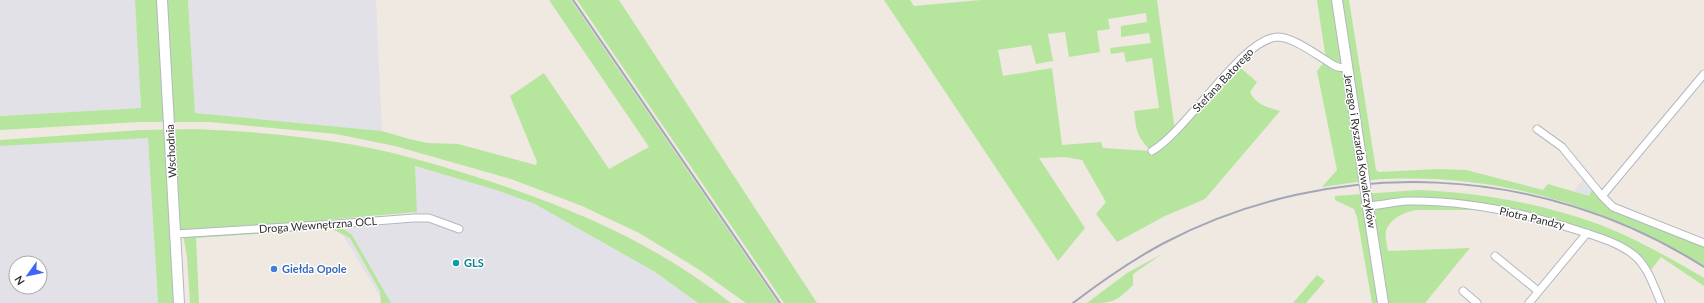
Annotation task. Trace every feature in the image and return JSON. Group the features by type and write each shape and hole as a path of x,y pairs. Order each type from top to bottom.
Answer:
{"street":[{"name":"Wschodnia","path":"162,0 179,303"},
{"name":"Jerzego i Ryszarda Kowalczyków","path":"1337,0 1383,303"},
{"name":"Stefana Batorego","path":"1152,151 1160,146 1175,132 1249,51 1265,40 1278,37 1292,41 1338,67 1347,67"},
{"path":"1602,196 1704,74"},
{"path":"1537,129 1562,147 1602,196 1618,210 1704,243"},
{"name":"Piotra Pandzy","path":"1368,204 1408,201 1476,206 1528,216 1587,233 1613,243 1636,256 1648,274 1661,303"},
{"name":"Droga Wewnętrzna OCL","path":"176,234 414,218 430,218 459,229"},
{"path":"1529,303 1587,233"},
{"path":"1495,256 1538,291"},
{"path":"1463,291 1477,303"}],"shaded area":[{"path":"0,0 135,0 141,108 0,116"},
{"path":"188,0 376,0 382,131 195,113"},
{"path":"148,138 158,303 0,303 0,146"},
{"path":"414,166 496,190 535,204 655,272 698,303 384,303 336,224 414,217"},
{"path":"1586,176 1594,186 1589,196 1574,191"}],"green space":[{"path":"135,0 188,0 195,113 382,131 428,143 458,144 536,165 537,162 510,96 544,73 609,169 649,147 549,0 571,0 778,303 746,303 698,269 639,233 582,206 511,179 395,146 336,134 210,122 140,122 0,130 0,116 141,108"},
{"path":"577,0 619,0 817,303 784,303"},
{"path":"884,0 910,0 914,6 981,0 1157,0 1175,131 1236,64 1257,82 1250,92 1255,100 1262,105 1280,111 1205,199 1165,216 1117,242 1096,214 1106,202 1082,160 1064,157 1039,158 1085,228 1058,261","holes":["1146,13 1147,22 1121,26 1121,37 1149,33 1151,43 1110,48 1111,54 1124,52 1126,62 1152,58 1159,108 1134,111 1138,133 1142,141 1151,151 1103,148 1101,142 1062,145 1052,68 1003,76 998,50 1031,45 1036,64 1053,61 1048,34 1065,32 1069,57 1100,52 1097,31 1110,29 1108,19"]},
{"path":"1317,0 1349,0 1376,170 1379,172 1438,169 1466,170 1543,190 1548,184 1589,196 1594,186 1608,203 1704,243 1704,266 1665,244 1626,225 1585,209 1544,196 1502,187 1460,181 1416,179 1371,180 1322,187 1337,170 1317,71 1326,60"},
{"path":"195,129 275,134 355,145 410,157 483,179 533,196 593,220 621,234 677,265 731,303 698,303 655,272 535,204 496,190 415,166 417,212 325,220 336,224 352,235 391,303 381,303 380,291 350,238 332,229 196,238 199,303 190,303 187,257 183,234 176,234 179,303 158,303 148,138 0,146 0,140 141,130"},
{"path":"1419,190 1442,191 1510,200 1554,210 1598,224 1639,242 1704,278 1704,286 1661,257 1648,274 1644,267 1613,243 1500,210 1417,210 1398,216 1388,227 1386,236 1388,251 1470,248 1425,303 1372,303 1357,217 1354,209 1335,200 1335,196"},
{"path":"1162,254 1133,274 1133,285 1117,299 1102,303 1087,303 1127,273"},
{"path":"1317,275 1325,281 1306,303 1293,303"}],"railway":[{"path":"573,0 780,303"},
{"path":"1073,303 1140,256 1164,243 1230,214 1298,195 1367,184 1437,183 1507,190 1575,207 1641,232 1704,267"}],"place":[{"name":"GLS","path":"456,263"},
{"name":"Giełda Opole","path":"274,269"}]}
